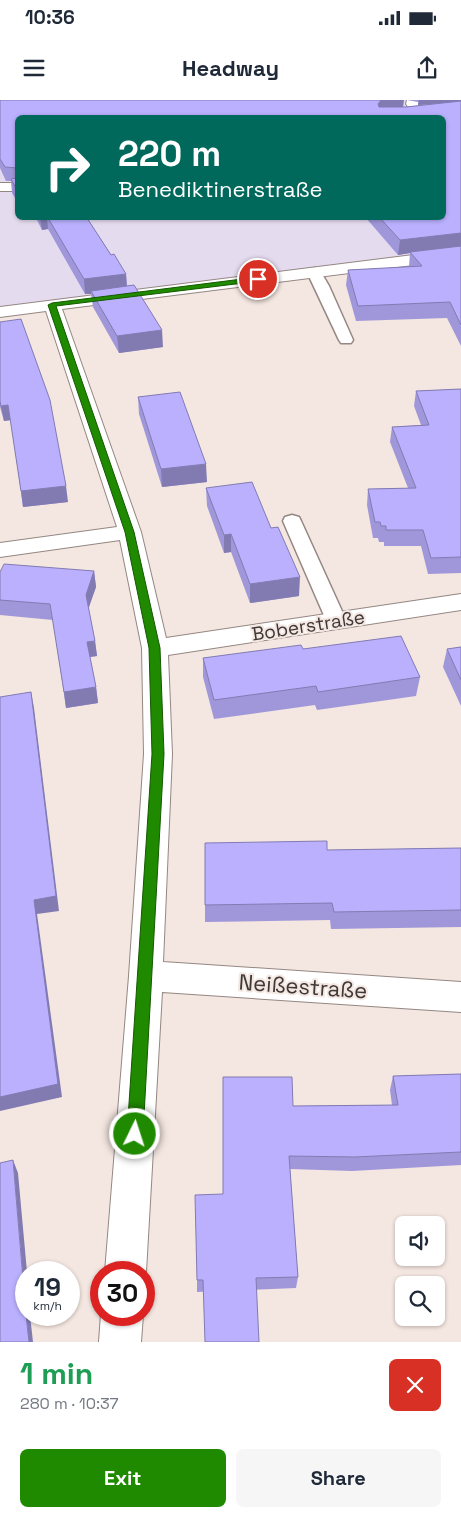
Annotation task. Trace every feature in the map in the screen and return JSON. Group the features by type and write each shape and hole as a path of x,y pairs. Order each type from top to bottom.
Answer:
{"street":[{"path":"0,187 15,187"},
{"path":"0,312 461,254"},
{"path":"52,305 130,532 155,648 158,754 146,976 126,1261"},
{"path":"0,550 130,532"},
{"name":"Boberstraße","path":"155,648 461,602"},
{"name":"Neißestraße","path":"146,976 461,997"},
{"path":"120,1342 121,1326"}],"lane":[{"path":"314,272 346,340"},
{"path":"292,521 336,620"}],"shaded area":[{"path":"0,100 461,100 461,252 0,312"}],"building":[{"path":"0,100 381,100 378,104 379,107 406,107 461,101 461,233 400,240 382,220 446,220 446,115 15,115 15,168 5,167 0,159"},
{"path":"15,178 15,186 11,179"},
{"path":"49,220 88,220 111,255 114,254 126,274 84,279"},
{"path":"461,246 461,325 450,302 358,306 348,270 422,266 410,252"},
{"path":"134,285 162,330 117,336 91,291"},
{"path":"21,319 50,400 66,486 21,491 8,405 1,406 0,401 0,322"},
{"path":"461,389 461,557 431,558 423,530 386,530 386,526 381,526 380,522 375,522 368,489 416,488 392,427 429,425 416,391"},
{"path":"180,392 206,464 161,469 138,397"},
{"path":"252,482 271,528 278,527 300,577 250,584 231,534 224,535 206,488"},
{"path":"4,564 94,571 86,595 95,641 87,642 96,687 64,692 50,604 0,600 0,572"},
{"path":"401,636 420,677 318,692 316,686 214,700 203,658 301,645 303,649"},
{"path":"461,647 461,680 447,649"},
{"path":"31,692 56,896 34,900 58,1084 0,1097 0,697"},
{"path":"327,841 327,850 461,848 461,910 334,912 332,903 205,905 205,843"},
{"path":"461,1074 461,1152 355,1157 289,1156 298,1277 256,1278 259,1342 205,1342 203,1280 197,1280 195,1195 223,1194 223,1077 292,1077 293,1106 398,1105 393,1076"},
{"path":"13,1160 21,1261 15,1261 15,1326 27,1326 29,1342 0,1342 0,1163"}],"route":[{"path":"135,1134 158,754 155,648 130,532 52,305 258,279"}]}
